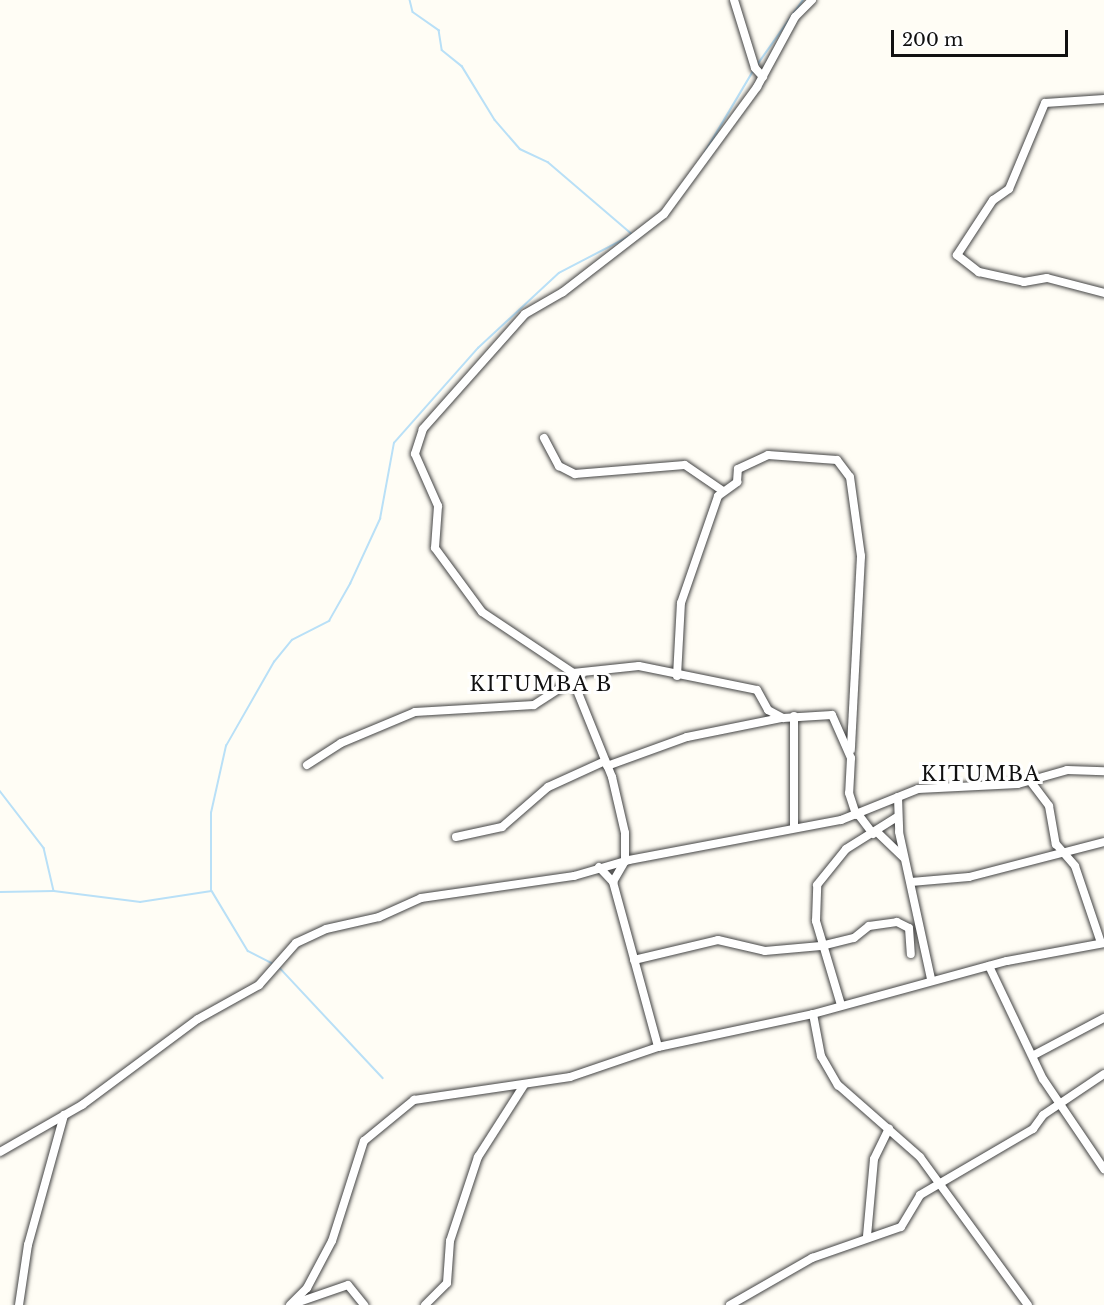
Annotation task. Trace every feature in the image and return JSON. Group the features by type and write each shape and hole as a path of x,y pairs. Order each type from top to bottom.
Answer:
{"street":[{"path":"734,0 755,68 763,77"},
{"path":"783,718 768,710 757,690 677,676 639,666 582,674 569,671 482,612 440,556 435,543 438,506 416,460 415,446 423,429 525,314 564,292 664,214 763,77 795,17 812,0"},
{"path":"1104,99 1045,103 1009,189 971,228 957,257 980,272 1024,282 1047,278 1104,293"},
{"path":"544,438 560,466 575,474 685,465 723,491"},
{"path":"677,676 681,603 723,491 736,482 744,464 768,455 837,460 848,471 861,580 849,793 857,815 906,862"},
{"path":"569,671 606,764 625,833 625,861 613,882"},
{"path":"308,765 341,743 415,712 534,705 582,674"},
{"path":"794,716 794,827"},
{"path":"456,837 502,827 548,787 606,764 687,738 783,718 836,717 851,758"},
{"path":"0,1152 64,1115 198,1019 259,985 303,937 379,918 421,898 574,876 625,861 857,815 898,797 937,786 1031,782 1067,770 1104,771"},
{"path":"292,1304 332,1241 351,1171 368,1135 414,1100 524,1085 590,1072 658,1047 813,1014 931,979 1102,943 1089,900 1064,852 1053,839 1048,807 1031,782"},
{"path":"898,797 897,817 931,979"},
{"path":"841,1005 821,946 814,912 817,885 842,852 897,817"},
{"path":"911,882 969,877 1104,842"},
{"path":"599,867 613,882 658,1047"},
{"path":"634,960 718,940 765,951 821,946 854,938 869,926 901,922 909,928 911,954"},
{"path":"989,966 1062,1106 1104,1169"},
{"path":"813,1014 826,1068 853,1103 890,1128 939,1183 1028,1305"},
{"path":"1034,1055 1104,1018"},
{"path":"730,1305 794,1267 867,1236 901,1227 915,1201 939,1183 958,1176 1062,1106 1104,1074"},
{"path":"425,1305 447,1283 450,1241 478,1157 524,1085"},
{"path":"19,1305 28,1245 64,1115"},
{"path":"867,1236 874,1159 890,1128"},
{"path":"292,1304 348,1285 364,1305"}],"waterway":[{"path":"410,0 413,12 439,30 442,50 462,66 495,120 520,149 548,162 632,234"},
{"path":"757,65 803,0"},
{"path":"705,152 753,71"},
{"path":"0,791 44,848 54,891 140,902 211,891 211,813 226,746 274,662 292,640 329,621 350,584 380,519 394,443 478,348 559,273 628,237"},
{"path":"0,892 54,891"},
{"path":"212,891 248,951 272,963"},
{"path":"279,967 383,1078"}],"district":[{"name":"KITUMBA B","path":"541,684"},
{"name":"KITUMBA","path":"981,774"}]}
